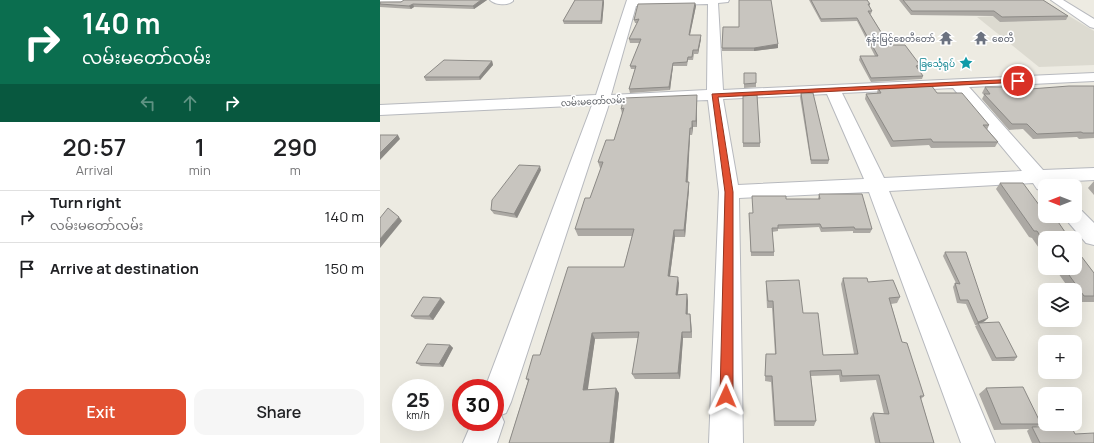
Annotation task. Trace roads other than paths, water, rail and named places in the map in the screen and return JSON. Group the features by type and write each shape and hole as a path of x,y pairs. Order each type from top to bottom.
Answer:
{"street":[{"path":"380,0 403,0"},
{"path":"495,0 508,2"},
{"path":"713,0 715,95 729,192 726,443"},
{"path":"503,379 602,100 631,2 724,0"},
{"path":"1056,0 1094,24"},
{"name":"လမ်းမတော်လမ်း","path":"380,110 1094,77"},
{"path":"958,84 1039,179"},
{"path":"833,90 877,185 978,443"},
{"path":"1062,179 1094,174"},
{"path":"729,192 877,185 1038,182"},
{"path":"1081,223 1094,237"},
{"path":"480,443 485,431"}],"place":[{"name":"နန်းမြင့်စေတီတော်","path":"946,38"},
{"name":"စေတီ","path":"981,38"},
{"name":"ခြင်္သေ့ရုပ်","path":"966,63"}]}
